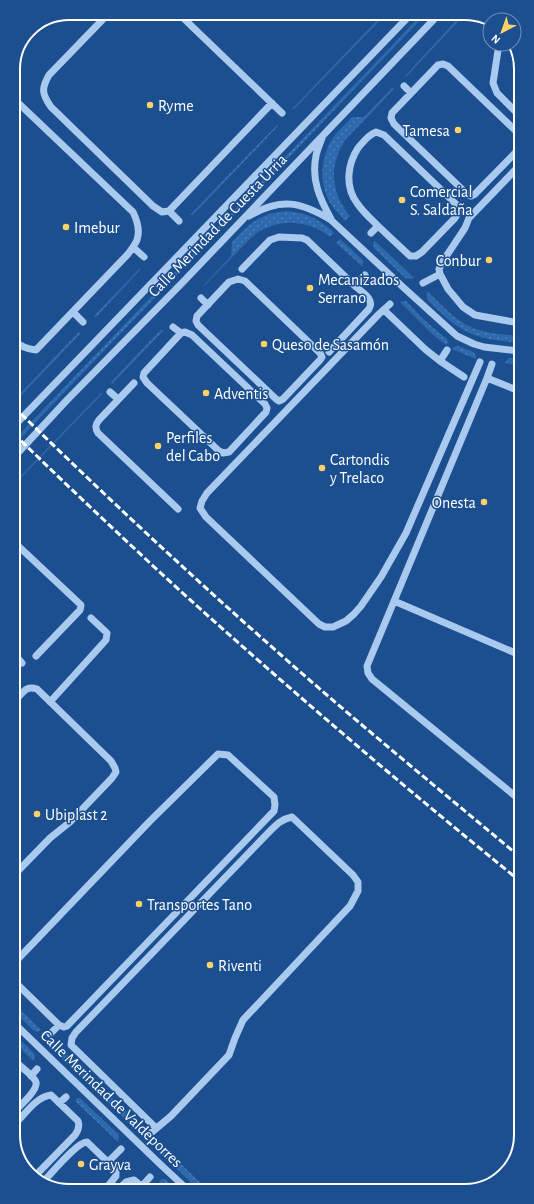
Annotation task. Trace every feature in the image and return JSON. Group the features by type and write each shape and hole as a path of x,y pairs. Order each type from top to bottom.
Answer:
{"street":[{"path":"102,20 49,75 43,86 44,97 51,107 153,206 162,212 169,211 272,103"},
{"path":"185,20 282,113"},
{"name":"Calle Merindad de Cuesta Urria","path":"20,420 405,20"},
{"name":"Calle Merindad de Cuesta Urria","path":"20,451 433,20"},
{"path":"499,52 494,83 497,93 514,110"},
{"path":"514,129 448,66 443,64 438,65 411,93 392,113 391,118 394,124 467,194 472,196 514,154"},
{"path":"404,86 411,93"},
{"path":"20,105 133,212 137,219 138,226 137,240 128,254 36,350 26,349 20,346"},
{"path":"376,132 384,136 458,206 458,213 455,218 422,252 416,256 410,256 378,226 356,202 351,193 349,180 353,156 369,135 376,132"},
{"path":"323,136 316,156 314,170 316,187 321,202 331,220"},
{"path":"514,171 469,218 462,233 439,269 448,289 464,307 475,315 514,322"},
{"path":"241,221 261,209 275,204 286,203 310,208 331,220 457,336 484,347 514,350"},
{"path":"169,211 180,221"},
{"path":"371,233 378,226"},
{"path":"242,269 270,240 280,237 302,238 307,240 371,300 372,305 369,309 329,352"},
{"path":"133,247 144,257"},
{"path":"423,283 440,274"},
{"path":"355,286 366,275"},
{"path":"238,279 245,281 320,353 322,357 283,399 279,401 198,325 196,321 197,316 208,305 229,282 238,279"},
{"path":"201,298 208,305"},
{"path":"390,304 207,493 200,508 206,517 319,624 325,627 333,627 346,621 354,614 381,577 406,533 480,362"},
{"path":"384,310 426,350 464,377"},
{"path":"73,312 83,322"},
{"path":"173,327 181,334"},
{"path":"185,332 192,335 265,404 267,408 266,412 228,452 223,453 219,451 147,383 143,377 144,373 181,334 185,332"},
{"path":"440,361 447,350"},
{"path":"492,364 367,666 368,673 372,679 514,795"},
{"path":"487,378 514,389"},
{"path":"134,383 99,420 95,426 96,430 178,509"},
{"path":"110,392 118,399"},
{"path":"20,548 81,605 80,610 36,656"},
{"path":"394,601 514,651"},
{"path":"50,702 106,640 106,633 91,618"},
{"path":"20,695 26,688 32,687 37,689 111,760 116,772 70,822 50,838 20,869"},
{"path":"20,956 150,821 218,754 228,755 274,797 274,811 70,1023 64,1027 59,1025 20,987"},
{"path":"292,817 353,875 358,882 358,891 350,906 242,1020 234,1038 229,1055 171,1116 154,1130 71,1046 72,1038 76,1032 278,822 292,817"},
{"path":"50,1034 59,1025"},
{"name":"Calle Merindad de Valdeporres","path":"20,1029 182,1184"},
{"path":"20,1066 36,1081 36,1086 33,1092 20,1106"},
{"path":"31,1076 38,1069"},
{"path":"20,1119 38,1101 45,1096 51,1095 78,1121 79,1124 75,1135 38,1173"},
{"path":"59,1103 66,1096"},
{"path":"47,1178 76,1147 84,1142 87,1142 116,1170 117,1174 110,1184"},
{"path":"108,1162 121,1149"},
{"path":"146,1184 150,1177"},
{"path":"124,1184 129,1180 134,1180 139,1184"}],"shaded area":[{"path":"377,20 380,20 294,109 292,109"},
{"path":"416,20 420,20 20,439 20,434"},
{"path":"457,20 459,20 406,77 405,76"},
{"path":"392,88 394,89 346,139 336,159 334,179 336,188 339,198 350,216 345,221 332,205 325,192 322,170 325,155 333,138 352,117 364,117"},
{"path":"277,125 278,126 193,215 190,215"},
{"path":"286,211 312,217 334,233 330,237 311,226 290,223 269,227 260,231 251,238 204,286 231,256 232,242 244,230 262,217 277,212"},
{"path":"340,239 363,260 362,266 336,243"},
{"path":"375,241 414,278 405,278 374,248 373,243"},
{"path":"140,268 140,270 96,317 94,316"},
{"path":"427,291 451,314 464,323 484,331 514,336 514,342 483,338 465,331 448,319 427,299"},
{"path":"406,301 423,319 447,339 448,343 446,345 431,333 400,302"},
{"path":"162,330 163,331 112,384 111,382"},
{"path":"79,332 80,334 20,397 20,394"},
{"path":"458,346 473,352 476,355 476,359 452,349"},
{"path":"514,358 514,364 505,363 508,359"},
{"path":"101,393 102,393 20,479 20,477"},
{"path":"20,1009 41,1030 37,1032 20,1018"},
{"path":"20,1040 34,1053 35,1056 33,1061 20,1048"},
{"path":"52,1041 143,1127 138,1129 133,1127 53,1050 51,1046"},
{"path":"77,1098 80,1098 118,1134 118,1142 75,1101"},
{"path":"158,1142 202,1184 193,1184 156,1149 156,1144"},
{"path":"162,1179 165,1179 170,1184 161,1184 159,1182"}],"railway":[{"path":"20,413 146,533 247,625 310,681 514,852"},
{"path":"20,440 197,606 397,780 514,876"}],"place":[{"name":"Ryme","path":"150,105"},
{"name":"Tamesa","path":"458,130"},
{"name":"Comercial S. Saldaña","path":"402,200"},
{"name":"Imebur","path":"66,227"},
{"name":"Conbur","path":"489,260"},
{"name":"Mecanizados Serrano","path":"310,288"},
{"name":"Queso de Sasamón","path":"264,344"},
{"name":"Adventis","path":"206,393"},
{"name":"Perfiles del Cabo","path":"158,446"},
{"name":"Cartondis y Trelaco","path":"322,468"},
{"name":"Onesta","path":"484,502"},
{"name":"Ubiplast 2","path":"37,814"},
{"name":"Transportes Tano","path":"139,904"},
{"name":"Riventi","path":"210,965"},
{"name":"Grayva","path":"81,1164"}]}
